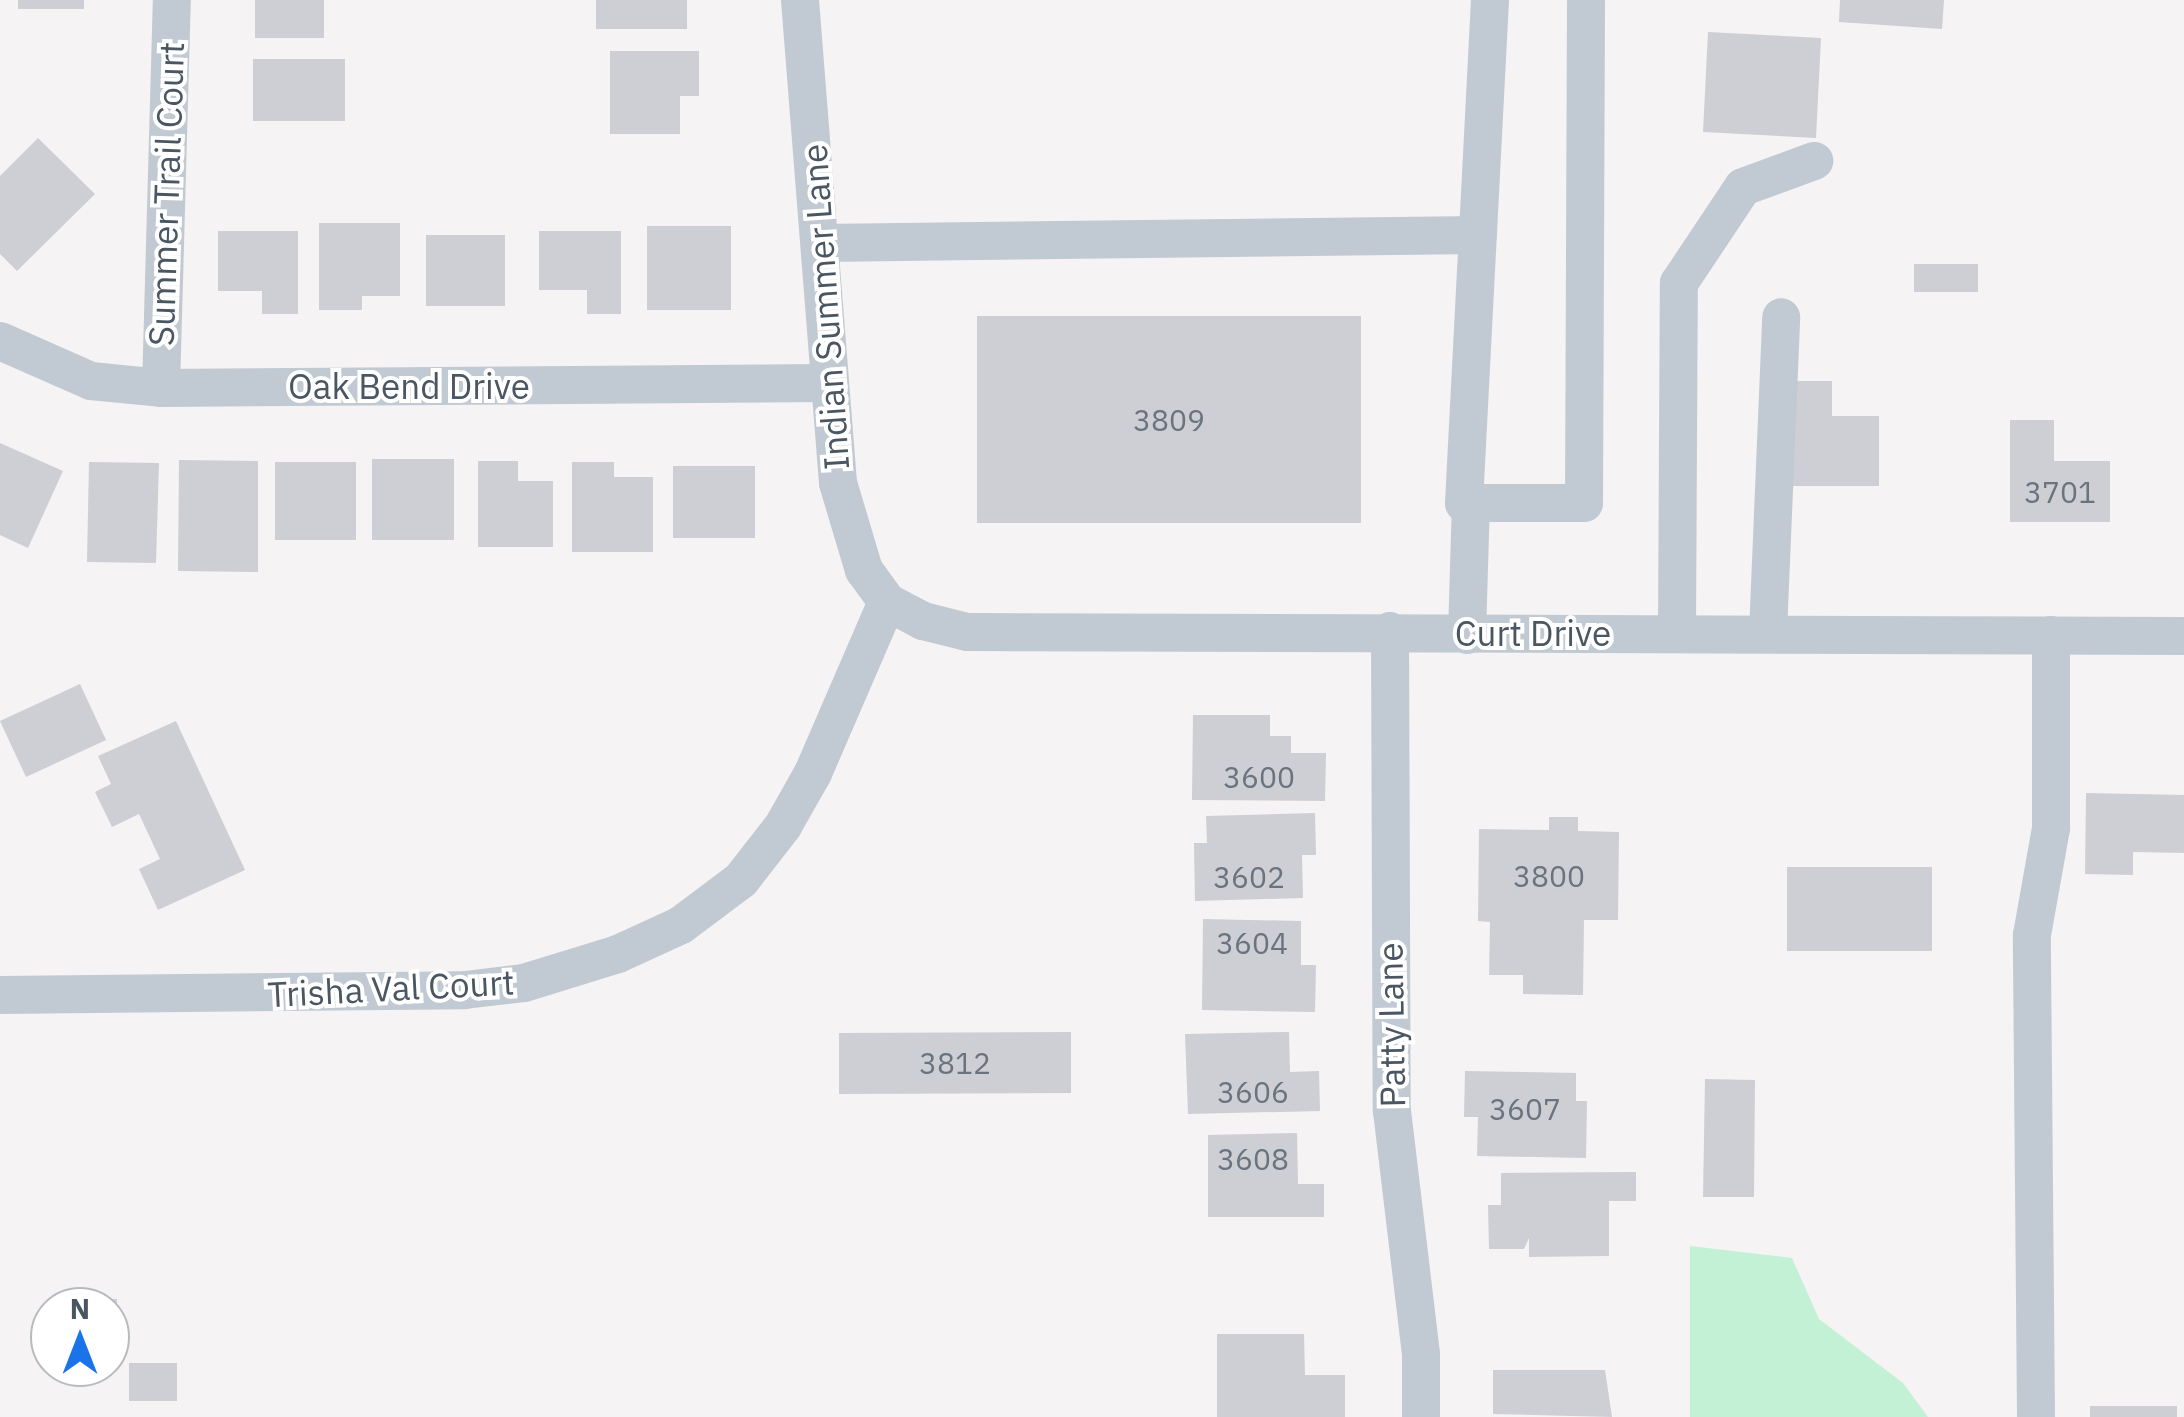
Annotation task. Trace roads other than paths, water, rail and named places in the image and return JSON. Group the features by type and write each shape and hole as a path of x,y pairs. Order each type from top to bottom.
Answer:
{"street":[{"name":"Summer Trail Court","path":"160,388 172,0"},
{"name":"Indian Summer Lane","path":"800,0 821,243 827,383 850,534 887,602"},
{"path":"1490,0 1464,502 1584,502 1586,0"},
{"path":"1677,634 1679,283 1743,187 1814,161"},
{"path":"821,243 1478,236"},
{"path":"1768,634 1781,317"},
{"name":"Oak Bend Drive","path":"0,341 91,381 160,388 827,383"},
{"path":"1467,635 1471,502"},
{"name":"Curt Drive","path":"887,602 923,622 967,632 2184,636"},
{"name":"Trisha Val Court","path":"0,995 465,990 524,983 618,954 681,925 742,880 783,826 814,774 887,602"},
{"name":"Patty Lane","path":"1390,631 1392,1110 1421,1354 1421,1417"},
{"path":"2036,1417 2032,935 2051,828 2051,635"}]}
